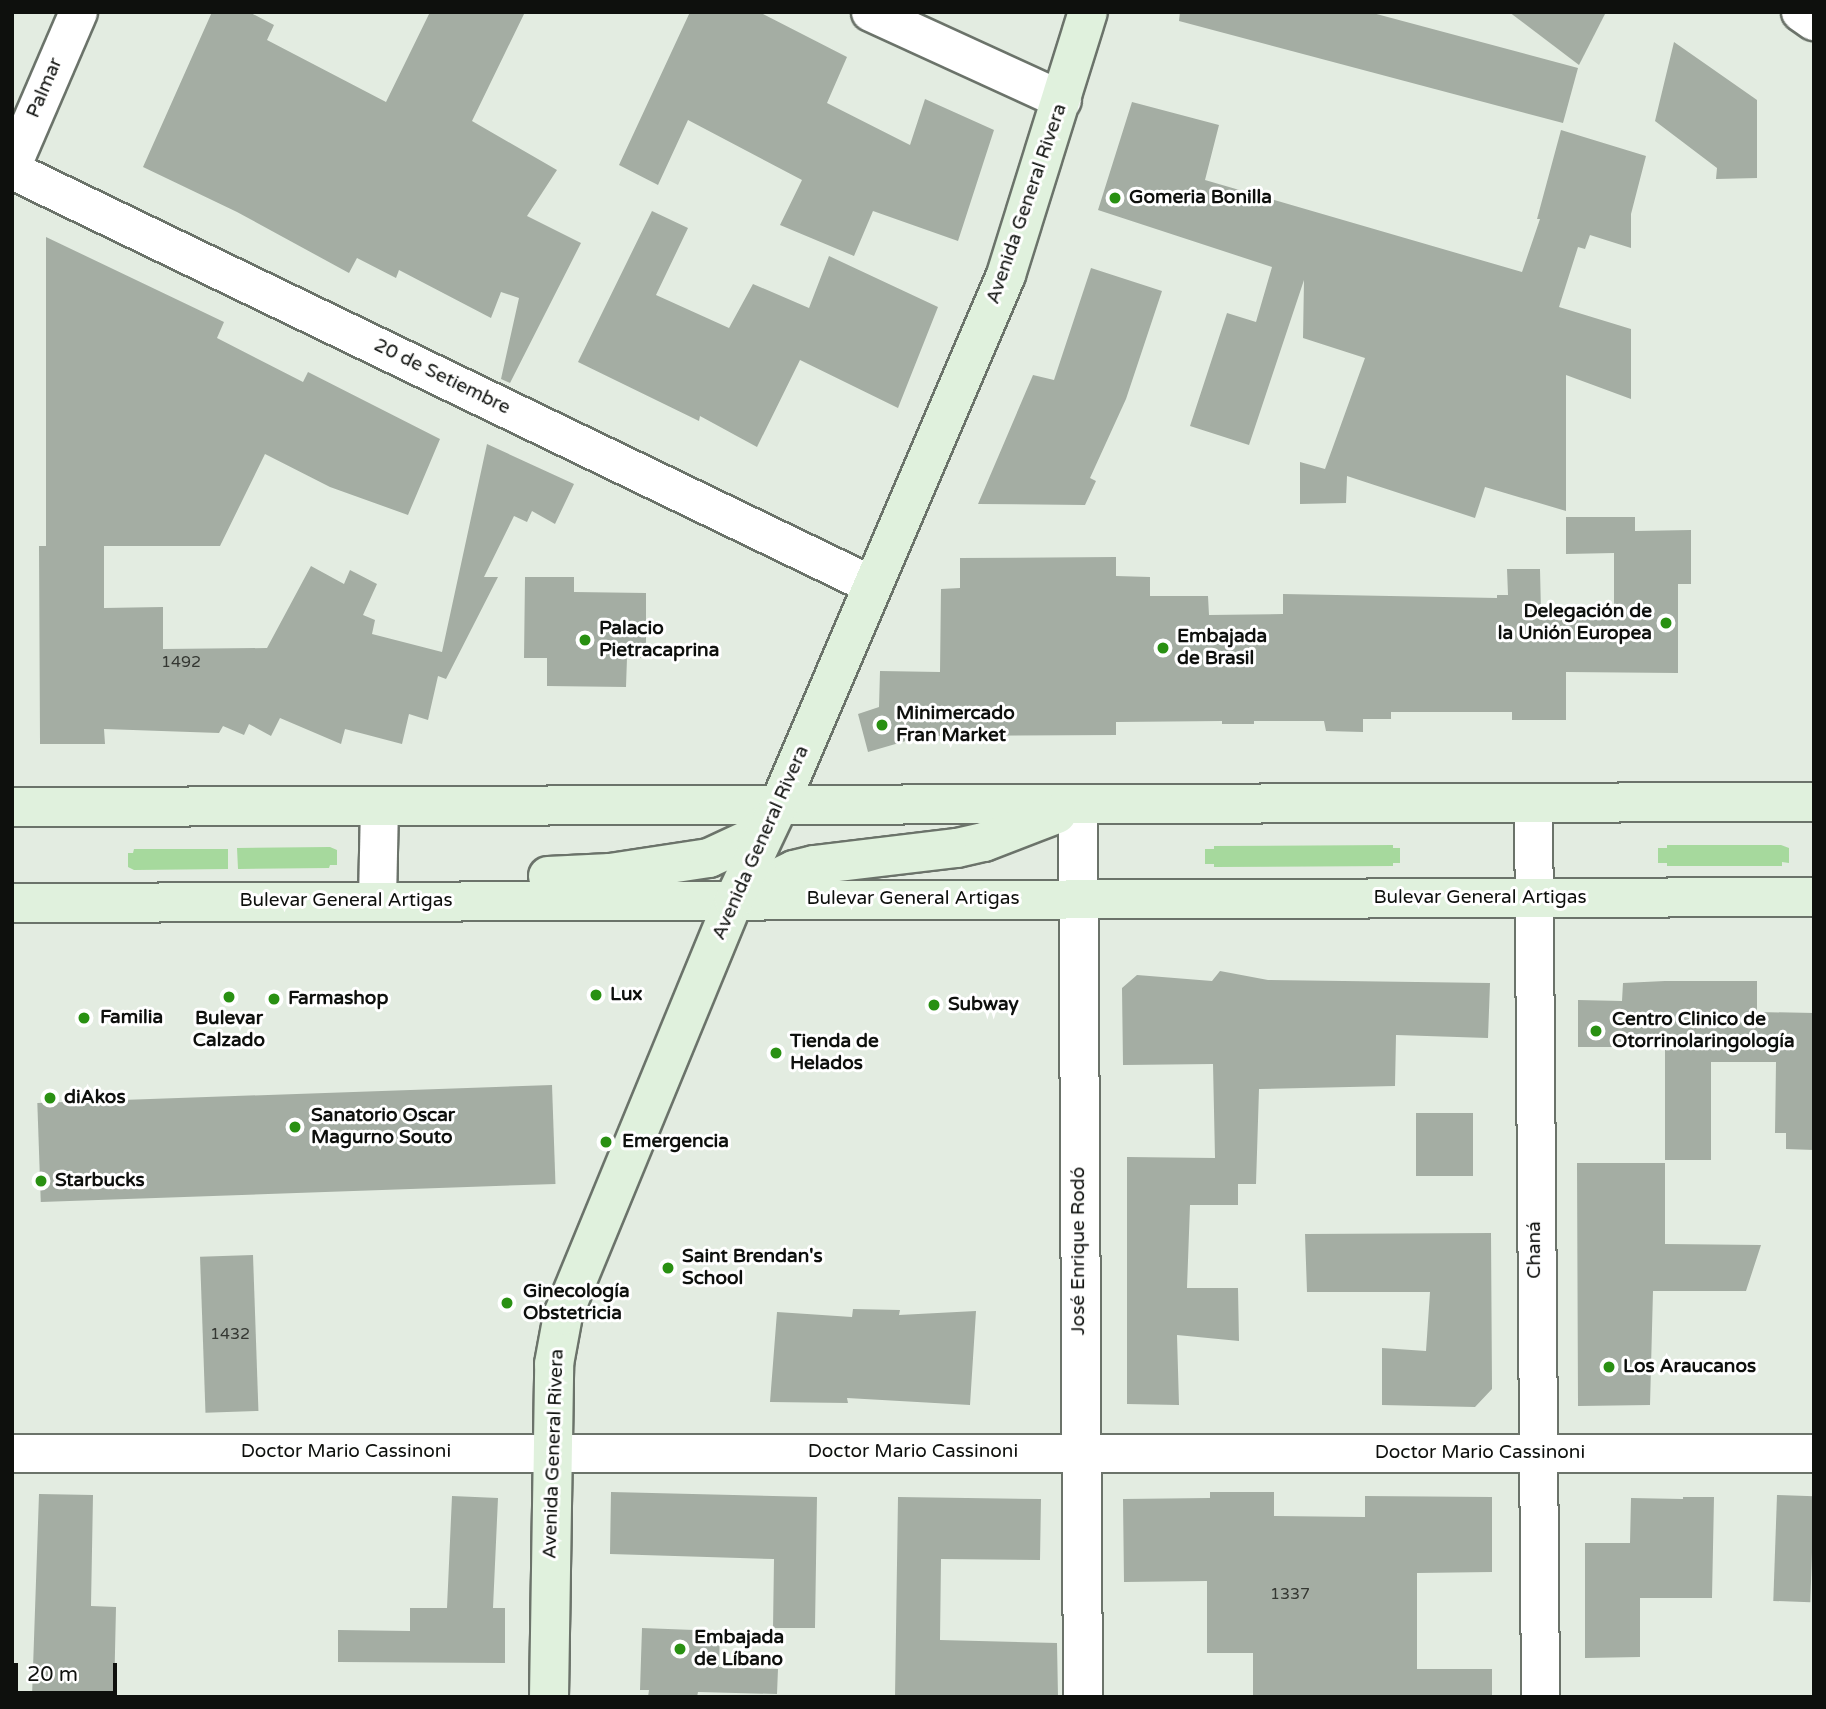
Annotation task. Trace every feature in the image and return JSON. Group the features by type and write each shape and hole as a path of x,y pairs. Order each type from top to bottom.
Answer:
{"main road":[{"name":"Avenida General Rivera","path":"549,1697 554,1364 563,1315 734,900 779,805 1006,275 1088,12"},
{"path":"12,807 1814,802"},
{"path":"390,900 452,880 610,873 709,858 750,839 764,828 779,805"},
{"path":"734,900 794,870 984,842 1078,806"},
{"name":"Bulevar General Artigas","path":"12,903 1814,897"}],"street":[{"name":"Palmar","path":"12,165 78,12"},
{"path":"870,12 1062,100"},
{"path":"1801,12 1814,21"},
{"name":"20 de Setiembre","path":"12,170 872,584"},
{"name":"Chaná","path":"1533,803 1539,1697"},
{"name":"José Enrique Rodó","path":"1078,806 1083,1697"},
{"path":"379,808 390,900"},
{"name":"Doctor Mario Cassinoni","path":"12,1453 1814,1452"}],"green space":[{"path":"1393,845 1393,848 1400,848 1400,863 1393,863 1393,866 1214,867 1214,864 1205,864 1205,849 1214,849 1214,846"},
{"path":"1667,845 1781,845 1789,848 1789,863 1782,862 1782,866 1667,866 1667,863 1658,863 1658,848 1667,848"},
{"path":"330,847 337,850 337,865 330,865 329,868 238,869 237,848"},
{"path":"134,849 228,849 228,869 134,870 128,867 128,853 133,853"}],"building":[{"path":"212,12 249,12 274,25 267,40 386,102 430,12 525,12 472,121 557,170 527,216 581,243 510,383 501,379 519,298 501,292 491,318 399,270 396,278 357,258 349,273 237,212 143,167"},
{"path":"690,12 759,12 847,57 827,103 910,145 925,99 994,130 958,241 873,211 854,256 780,225 802,180 688,120 658,185 619,165"},
{"path":"1180,12 1369,12 1578,68 1563,123 1179,21"},
{"path":"1509,12 1606,12 1579,65"},
{"path":"1674,42 1757,100 1757,178 1716,179 1717,168 1655,121"},
{"path":"1132,102 1219,125 1205,180 1522,272 1540,219 1537,219 1561,130 1646,156 1631,214 1631,248 1590,235 1585,249 1578,247 1559,307 1631,329 1631,399 1566,375 1566,511 1485,487 1475,518 1347,476 1346,503 1300,504 1300,462 1325,469 1365,358 1303,338 1304,280 1249,445 1190,426 1227,313 1256,322 1272,267 1098,210"},
{"path":"652,211 688,228 656,295 729,328 753,284 809,308 829,256 938,307 898,408 800,360 757,447 700,416 699,421 578,362"},
{"path":"46,237 224,322 217,338 303,382 308,372 440,439 408,515 330,487 265,454 220,546 104,546 104,608 163,607 163,649 267,648 311,566 344,584 350,570 377,584 363,615 375,620 372,634 442,652 487,444 574,484 555,524 532,511 527,522 514,516 484,577 498,577 446,679 438,676 428,720 409,714 402,744 345,729 341,744 280,718 271,736 249,724 244,735 223,726 219,733 104,729 105,744 40,744 39,546 46,546"},
{"path":"1091,268 1162,291 1126,399 1090,478 1096,481 1085,505 978,504 1033,375 1054,380"},
{"path":"1566,517 1635,517 1635,531 1691,530 1691,584 1678,584 1678,673 1566,672 1566,720 1512,720 1512,712 1391,712 1391,719 1363,719 1363,732 1326,731 1324,721 1254,721 1254,724 1222,724 1222,721 1116,722 1116,735 923,736 868,752 858,714 879,707 880,671 940,672 941,589 960,588 960,558 1116,557 1116,576 1150,577 1150,596 1208,596 1209,615 1283,614 1283,594 1497,598 1497,595 1508,595 1507,569 1540,569 1541,613 1614,613 1614,553 1566,554"},
{"name":"Palacio Pietracaprina","path":"525,577 574,577 574,592 646,593 646,658 627,658 626,687 547,686 547,658 524,658"},
{"path":"1220,971 1268,980 1490,983 1488,1038 1396,1035 1395,1086 1259,1089 1256,1184 1238,1184 1238,1205 1190,1205 1187,1288 1238,1288 1239,1341 1177,1335 1179,1405 1127,1404 1127,1157 1215,1158 1213,1064 1123,1065 1122,988 1137,975 1212,981"},
{"path":"1757,981 1757,1012 1814,1013 1814,1150 1786,1149 1786,1133 1775,1133 1776,1062 1711,1062 1711,1160 1665,1160 1665,1047 1578,1047 1578,1000 1622,1001 1623,983"},
{"name":"Sanatorio Oscar Magurno Souto","path":"552,1085 555,1184 41,1202 37,1103"},
{"path":"1416,1113 1473,1113 1473,1176 1416,1176"},
{"path":"1577,1163 1665,1163 1665,1244 1761,1245 1746,1291 1653,1291 1650,1405 1578,1406"},
{"path":"1491,1233 1492,1389 1475,1407 1382,1405 1382,1348 1426,1351 1430,1292 1307,1292 1305,1234"},
{"path":"253,1255 258,1411 205,1413 200,1257"},
{"path":"853,1309 900,1310 899,1315 976,1311 970,1405 847,1398 848,1403 770,1402 777,1312 852,1317"},
{"path":"611,1492 817,1497 815,1628 773,1628 774,1559 610,1554"},
{"path":"1210,1492 1274,1492 1274,1516 1365,1517 1365,1496 1492,1497 1492,1572 1417,1573 1417,1669 1492,1669 1492,1697 1253,1697 1253,1653 1207,1653 1207,1581 1124,1582 1123,1499 1210,1498"},
{"path":"39,1494 93,1495 91,1606 116,1607 114,1697 32,1697"},
{"path":"1777,1495 1814,1496 1810,1602 1773,1601"},
{"path":"452,1496 498,1498 493,1608 505,1608 505,1663 338,1662 338,1630 410,1631 410,1608 447,1608"},
{"path":"898,1497 1041,1499 1040,1560 941,1559 940,1640 1057,1643 1058,1697 895,1697"},
{"path":"1714,1497 1712,1598 1640,1598 1640,1657 1585,1658 1585,1543 1630,1543 1631,1498"},
{"name":"Embajada de Líbano","path":"642,1628 720,1631 719,1667 778,1669 777,1694 698,1692 697,1697 648,1697 649,1690 640,1690"}],"place":[{"name":"Gomeria Bonilla","path":"1115,198"},
{"name":"Delegación de la Unión Europea","path":"1666,623"},
{"name":"Palacio Pietracaprina","path":"585,640"},
{"name":"Embajada de Brasil","path":"1163,648"},
{"name":"Minimercado Fran Market","path":"882,725"},
{"name":"Lux","path":"596,995"},
{"name":"Bulevar Calzado","path":"229,997"},
{"name":"Farmashop","path":"274,999"},
{"name":"Subway","path":"934,1005"},
{"name":"Familia","path":"84,1018"},
{"name":"Centro Clinico de Otorrinolaringología","path":"1596,1031"},
{"name":"Tienda de Helados","path":"776,1053"},
{"name":"diAkos","path":"50,1098"},
{"name":"Sanatorio Oscar Magurno Souto","path":"295,1127"},
{"name":"Emergencia","path":"606,1142"},
{"name":"Starbucks","path":"41,1181"},
{"name":"Saint Brendan's School","path":"668,1268"},
{"name":"Ginecología Obstetricia","path":"507,1303"},
{"name":"Los Araucanos","path":"1609,1367"},
{"name":"Embajada de Líbano","path":"680,1649"}]}
